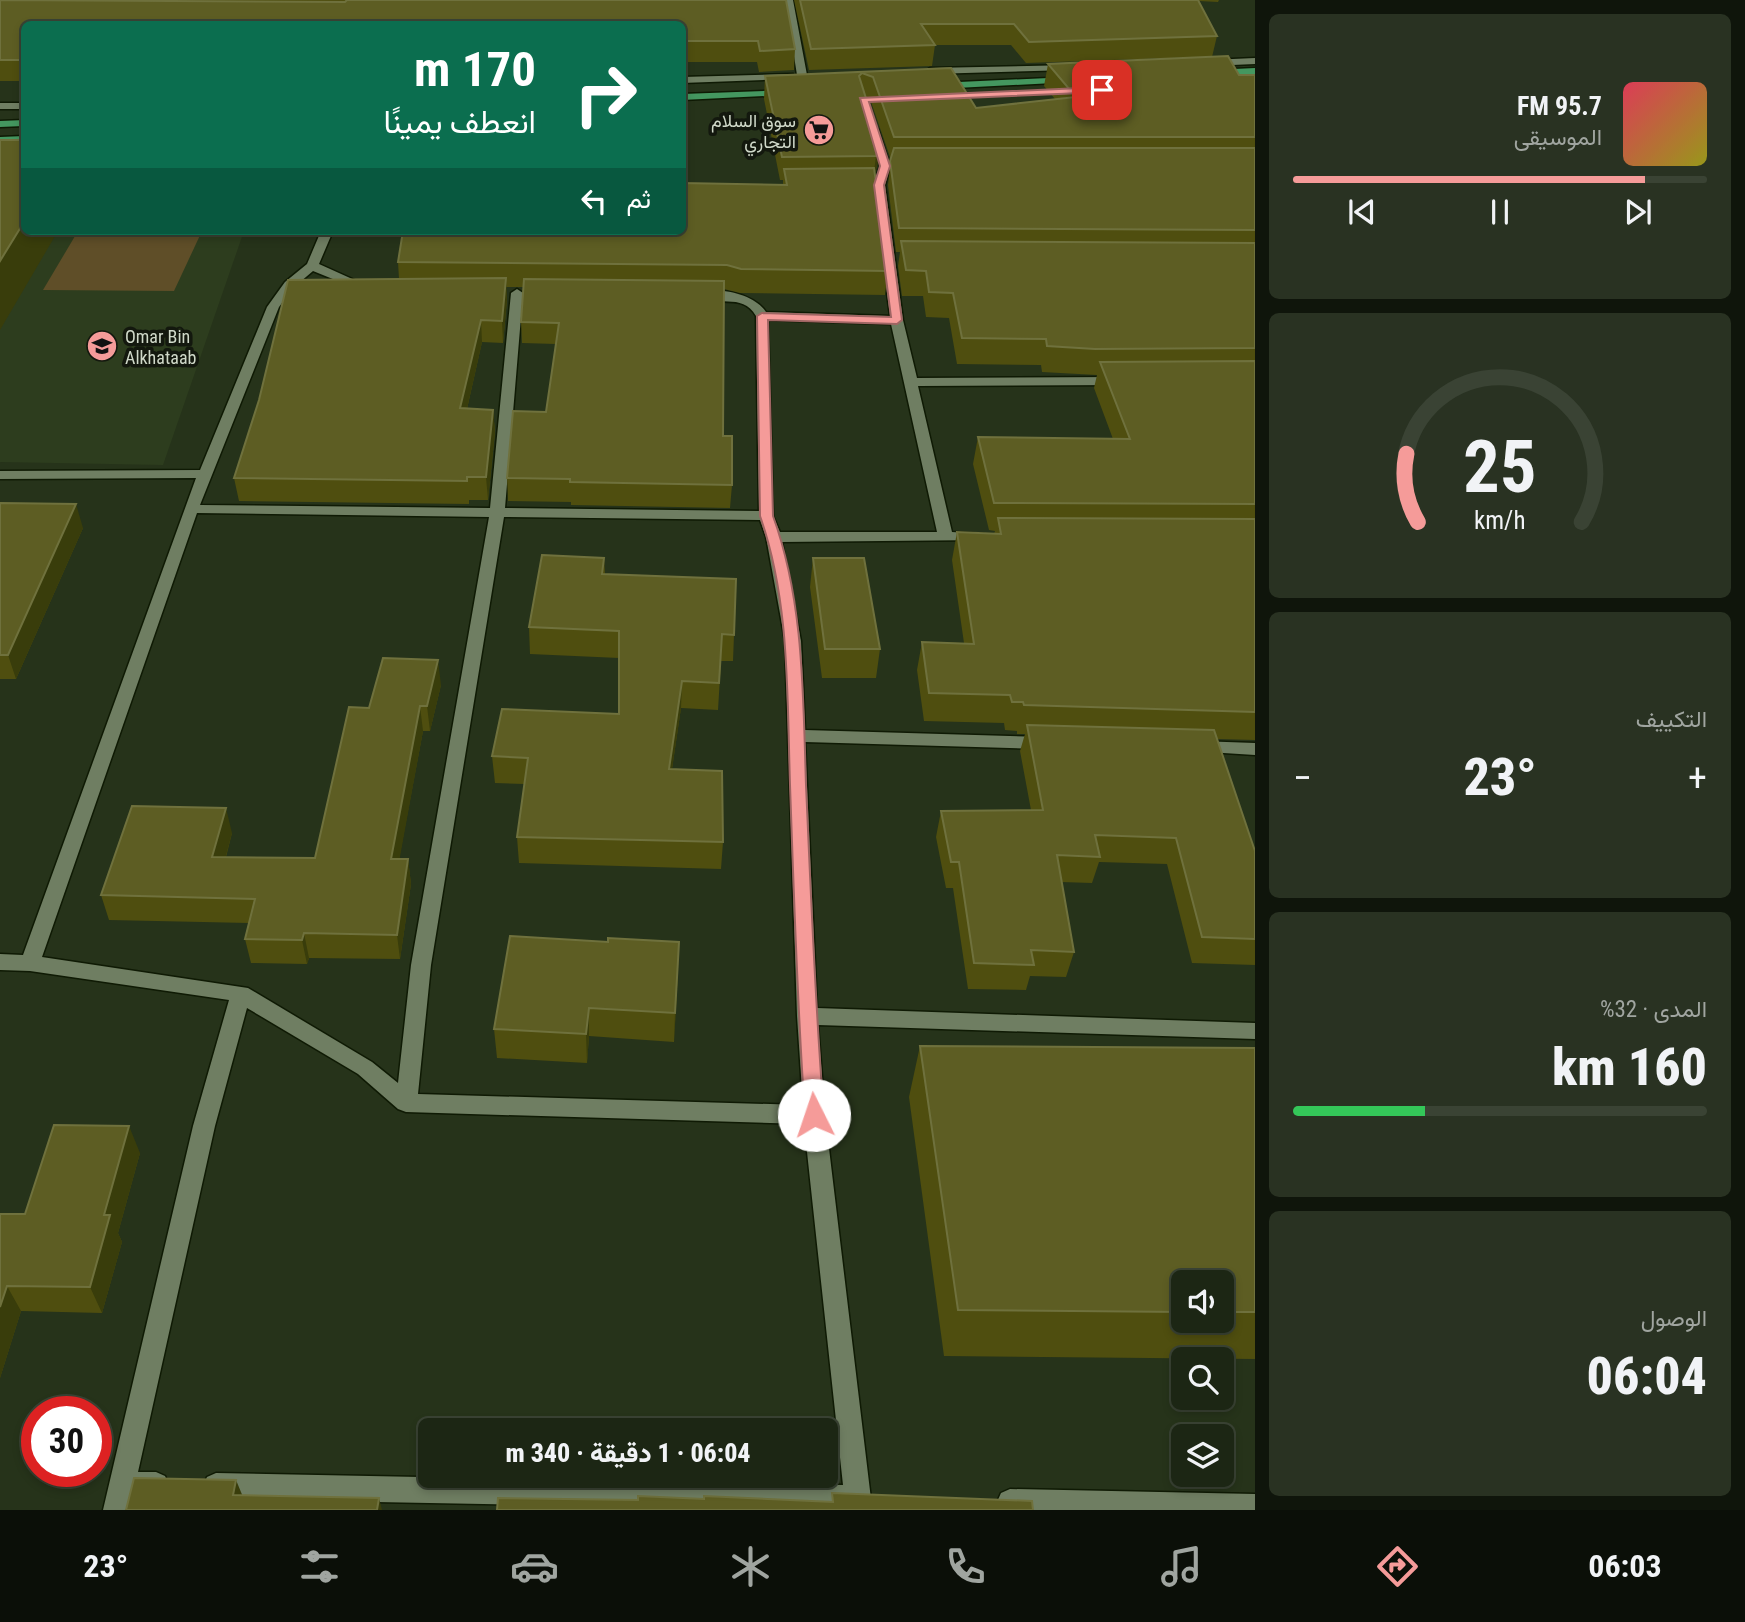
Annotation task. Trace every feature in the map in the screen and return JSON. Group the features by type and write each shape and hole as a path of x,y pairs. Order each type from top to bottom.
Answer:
{"main road":[{"path":"1200,74 1255,71"},
{"path":"1214,85 1241,83"},
{"path":"926,86 1078,85 931,97"},
{"path":"686,96 803,92"},
{"path":"686,107 794,103"},
{"path":"0,124 21,123"},
{"path":"0,140 21,139"}],"street":[{"path":"775,3 789,2 802,75"},
{"path":"1192,63 1255,61"},
{"path":"913,72 1088,66"},
{"path":"686,80 816,75"},
{"path":"0,106 21,106"},
{"path":"868,113 892,166 873,185 895,259 897,320 945,536"},
{"path":"30,963 191,509 273,307 289,285 312,266 325,235"},
{"path":"312,266 372,289"},
{"path":"407,1103 421,965 497,514 518,293"},
{"path":"685,296 740,298 752,303 762,316 766,516 774,537 793,641 807,1016 814,1115 858,1499"},
{"path":"762,316 897,320"},
{"path":"912,382 1132,382"},
{"path":"0,475 206,474"},
{"path":"191,509 766,516"},
{"path":"774,537 999,537"},
{"path":"796,736 1060,743"},
{"path":"1185,747 1255,749"},
{"path":"0,962 30,963 241,994 365,1068 407,1103 814,1115"},
{"path":"116,1510 204,1126 241,994"},
{"path":"807,1016 1255,1031"},
{"path":"123,1484 885,1499"},
{"path":"981,1501 1255,1507"}],"shaded area":[{"name":"Omar Bin Alkhataab","path":"0,162 21,222 21,235 243,235 163,465 0,462"},
{"path":"76,235 200,235 174,291 43,290"}],"building":[{"path":"0,0 786,0 795,49 760,51 758,41 686,41 686,21 21,21 21,60 0,60"},
{"path":"800,0 1198,0 1217,36 1029,42 1014,24 921,24 935,45 811,49"},
{"path":"1228,56 1239,75 1255,75 1255,137 894,137 873,77 862,73 859,76 880,143 876,156 782,157 765,76 951,68 976,108 1076,97 1048,64"},
{"path":"0,140 21,140 21,227 0,261"},
{"path":"894,148 1255,148 1255,230 899,228 890,161"},
{"path":"874,168 888,271 741,269 727,265 398,262 402,235 686,235 686,183 787,185 784,169"},
{"path":"901,241 1255,243 1255,348 1095,349 1047,346 1046,339 962,338 953,293 929,292 926,271 906,270"},
{"path":"506,278 502,321 481,320 460,408 493,410 486,477 467,477 467,481 234,478 259,400 288,280"},
{"path":"524,279 724,281 723,436 732,436 732,485 507,478 513,411 546,412 559,323 521,322"},
{"path":"1255,361 1255,504 994,503 978,437 1130,439 1100,362"},
{"path":"0,503 76,504 8,655 0,655"},
{"path":"998,518 1255,519 1255,712 1024,705 1023,702 1012,702 1010,695 929,693 922,642 974,644 957,532 1001,534"},
{"path":"542,555 604,558 602,574 736,579 734,635 722,634 719,683 682,681 669,769 722,771 723,842 517,837 528,758 492,756 502,709 619,714 619,631 529,627"},
{"path":"813,558 864,558 880,649 825,649"},
{"path":"383,658 438,660 427,706 420,706 391,859 408,859 397,935 304,933 302,940 245,939 255,899 101,895 132,806 226,808 212,857 315,858 349,707 369,708"},
{"path":"1027,725 1214,730 1255,851 1255,939 1202,937 1176,838 1095,835 1100,857 1057,855 1074,952 1031,950 1034,965 974,963 959,862 951,862 941,811 1043,810"},
{"path":"510,936 608,942 608,938 679,942 675,1013 589,1008 586,1034 494,1029"},
{"path":"920,1046 1255,1048 1255,1312 1234,1312 1234,1270 1171,1270 1171,1312 958,1310"},
{"path":"54,1125 129,1126 104,1215 110,1215 90,1287 7,1286 0,1307 0,1214 25,1214"},
{"path":"134,1478 236,1480 233,1495 379,1498 377,1510 126,1510"},
{"path":"832,1493 1032,1501 1033,1510 497,1510 498,1498 638,1500 638,1496 704,1499 704,1496 833,1502"}],"place":[{"name":"سوق السلام التجاري","path":"819,130"},
{"name":"Omar Bin Alkhataab","path":"102,346"}],"route":[{"path":"814,1115 807,1016 793,641 774,537 766,516 762,316 897,320 879,185 885,166 863,100 1102,90"}]}
